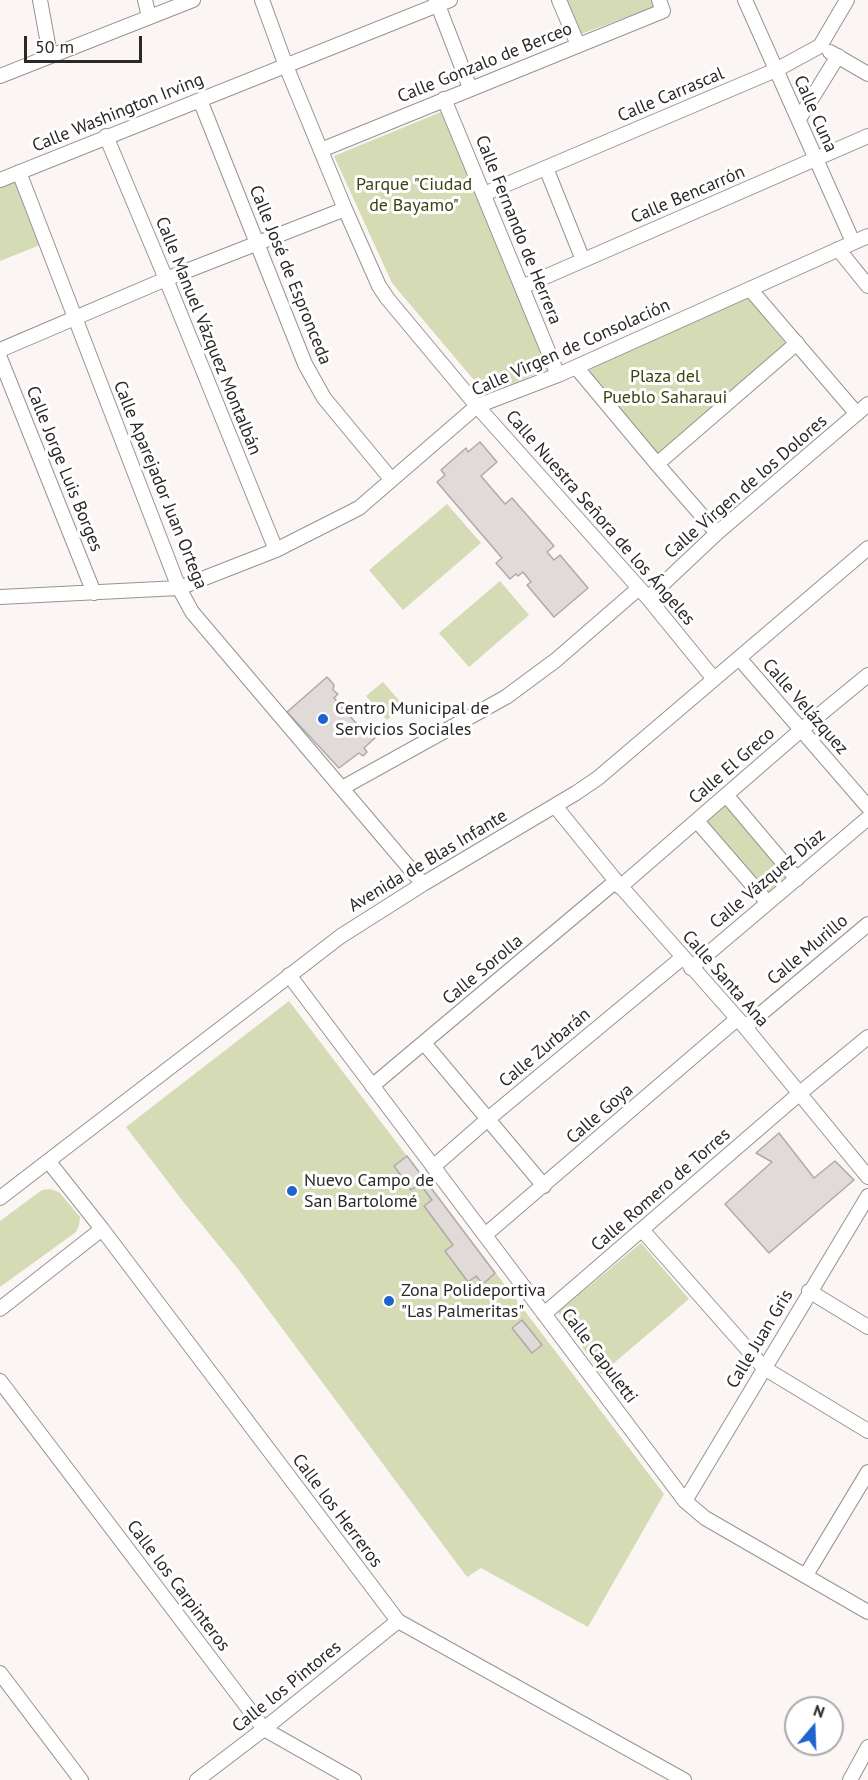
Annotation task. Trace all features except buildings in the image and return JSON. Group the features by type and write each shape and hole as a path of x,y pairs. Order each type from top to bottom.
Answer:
{"street":[{"path":"40,0 50,55"},
{"path":"145,0 149,17"},
{"path":"0,76 193,0"},
{"name":"Calle Nuestra Señora de los Ángeles","path":"262,0 286,66 345,209 387,298 477,406 644,593 714,679"},
{"path":"559,0 578,45"},
{"name":"Calle Cuna","path":"745,0 853,242"},
{"path":"847,0 820,46 868,74"},
{"path":"441,2 470,88"},
{"name":"Calle Washington Irving","path":"0,180 441,2"},
{"name":"Calle Gonzalo de Berceo","path":"321,150 578,45 661,5"},
{"name":"Calle Carrascal","path":"484,194 776,70 820,46"},
{"path":"799,119 838,56"},
{"name":"Calle Fernando de Herrera","path":"444,99 558,375"},
{"name":"Calle José de Espronceda","path":"200,100 304,364 324,398 391,479"},
{"name":"Calle Manuel Vázquez Montalbán","path":"106,136 276,550"},
{"name":"Calle Bencarrón","path":"522,287 868,136"},
{"path":"546,168 583,260"},
{"name":"Calle Aparejador Juan Ortega","path":"19,172 179,588 197,618 423,884"},
{"path":"0,350 166,279 345,209"},
{"name":"Calle Virgen de Consolación","path":"0,596 179,588 276,550 359,508 477,406 558,375 868,236"},
{"path":"838,249 868,286"},
{"path":"750,289 857,414"},
{"path":"657,464 797,343"},
{"name":"Calle Jorge Luis Borges","path":"0,358 94,593"},
{"path":"576,367 717,533"},
{"name":"Calle Virgen de los Dolores","path":"342,788 506,697 644,593 868,404"},
{"name":"Avenida de Blas Infante","path":"0,1198 289,975 368,918 576,793 619,761 868,548"},
{"name":"Calle Velázquez","path":"739,658 868,807"},
{"name":"Calle El Greco","path":"618,884 727,796 801,730 868,675"},
{"path":"727,796 797,879"},
{"name":"Calle Santa Ana","path":"555,806 618,884 741,1023 868,1177"},
{"name":"Calle Vázquez Díaz","path":"687,963 768,903 868,818"},
{"path":"697,821 768,903"},
{"name":"Calle Sorolla","path":"372,1086 618,884"},
{"name":"Calle Murillo","path":"741,1023 868,924"},
{"name":"Calle Zurbarán","path":"433,1167 488,1119 687,963"},
{"name":"Calle Capuletti","path":"289,975 685,1501 705,1518 868,1612"},
{"name":"Calle Goya","path":"485,1234 741,1023"},
{"name":"Calle Romero de Torres","path":"544,1314 868,1037"},
{"path":"424,1043 544,1186"},
{"name":"Calle los Herreros","path":"49,1162 398,1621 684,1780"},
{"name":"Calle Juan Gris","path":"685,1501 868,1196"},
{"path":"0,1309 102,1229"},
{"path":"643,1231 764,1368 868,1431"},
{"path":"809,1291 868,1327"},
{"name":"Calle los Carpinteros","path":"0,1381 264,1730 354,1780"},
{"path":"806,1575 868,1472"},
{"name":"Calle los Pintores","path":"197,1780 264,1730 398,1621"},
{"path":"0,1673 81,1780"},
{"path":"850,1780 868,1747"}],"green space":[{"path":"566,0 652,0 654,7 581,34"},
{"name":"Parque \"Ciudad de Bayamo\"","path":"441,112 548,369 499,389 479,386 392,283 334,156"},
{"path":"15,181 40,245 0,261 0,187"},
{"name":"Plaza del Pueblo Saharaui","path":"747,297 786,344 663,454 653,454 589,377 591,365"},
{"path":"447,504 481,543 403,610 369,570"},
{"path":"500,581 529,615 469,667 439,633"},
{"path":"383,682 404,706 387,720 366,696"},
{"path":"727,802 788,875 766,894 704,821"},
{"name":"Zona Polideportiva \"Las Palmeritas\"","path":"289,1001 664,1494 588,1627 481,1568 467,1577 238,1269 126,1127"},
{"path":"50,1189 59,1192 80,1217 76,1232 0,1287 0,1221 42,1190"},
{"path":"641,1243 689,1299 601,1374 558,1312"}],"place":[{"name":"Centro Municipal de Servicios Sociales","path":"323,719"},
{"name":"Nuevo Campo de San Bartolomé","path":"292,1191"},
{"name":"Zona Polideportiva \"Las Palmeritas\"","path":"389,1301"}]}
